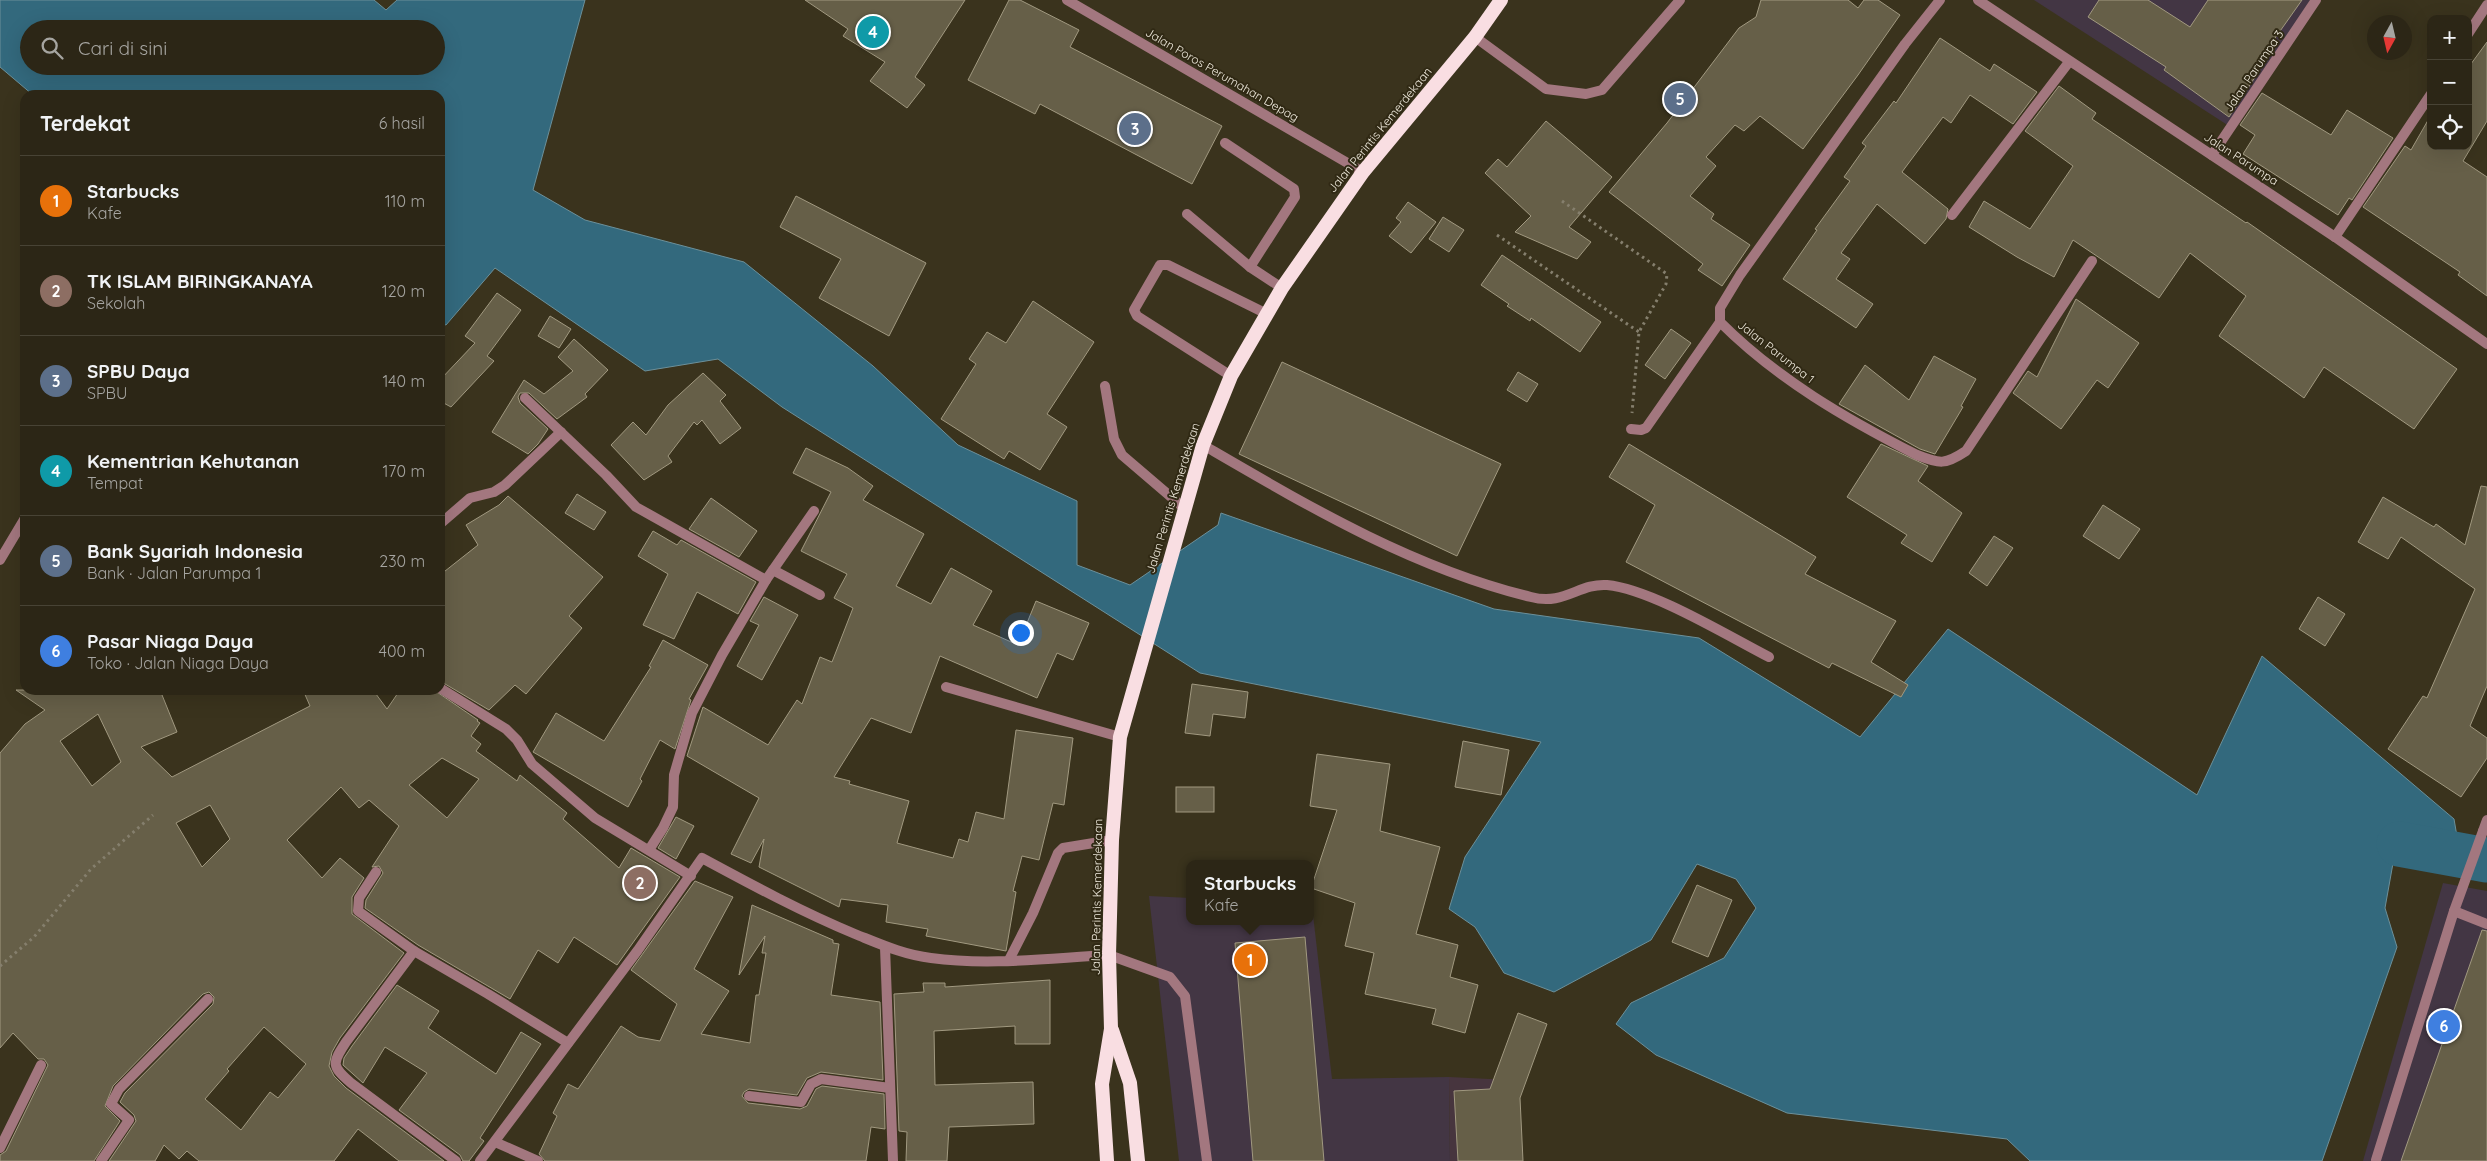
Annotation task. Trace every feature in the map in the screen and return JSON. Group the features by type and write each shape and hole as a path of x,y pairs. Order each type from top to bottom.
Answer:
{"highway":[{"name":"Jalan Perintis Kemerdekaan","path":"1107,1161 1102,1084 1111,1029 1109,954 1112,840 1120,737 1140,659 1204,445 1231,376 1282,288 1364,172 1475,37 1501,0"},
{"name":"Jalan Perintis Kemerdekaan","path":"1111,1029 1130,1082 1138,1161"}],"street":[{"name":"Jalan Poros Perumahan Depag","path":"1067,0 1364,172"},
{"path":"1475,37 1546,89 1586,94 1602,90 1680,0"},
{"name":"Jalan Parumpa 1","path":"1940,0 1905,44 1740,275 1720,308 1720,322 1743,344 1797,387 1917,455 1937,463 1952,460 1966,451 2092,261"},
{"name":"Jalan Parumpa","path":"1978,0 2335,237 2487,344"},
{"name":"Jalan Parumpa 3","path":"2212,156 2316,0"},
{"path":"2472,28 2487,5"},
{"path":"1952,215 2069,62"},
{"path":"2335,237 2427,100"},
{"path":"1225,143 1294,189 1295,197 1250,267"},
{"path":"1187,214 1250,267 1282,288"},
{"path":"1231,376 1137,316 1134,310 1160,265 1168,265 1267,314"},
{"path":"1631,429 1641,430 1646,428 1720,322"},
{"path":"1105,386 1114,439 1122,455 1183,512"},
{"path":"525,398 636,507 766,580"},
{"path":"445,520 470,498 494,492 505,486 561,432"},
{"path":"1204,445 1351,528 1454,574 1532,598 1549,600 1565,597 1591,586 1606,585 1622,588 1670,607 1769,657"},
{"path":"648,850 663,828 673,807 674,775 692,713 722,655 766,580 814,511"},
{"path":"0,560 20,526"},
{"path":"773,570 820,595"},
{"path":"946,687 1120,737"},
{"path":"445,691 506,728 532,764 595,818 691,876"},
{"path":"2376,1160 2454,911 2487,820"},
{"path":"1009,960 1033,913 1058,853 1063,848 1112,840"},
{"path":"480,1161 517,1108 568,1043 691,876 702,858 814,916 885,947 930,958 962,960 1009,960 1109,954 1170,977 1184,996 1207,1161"},
{"path":"376,872 359,898 358,911 414,951 568,1043"},
{"path":"2454,911 2487,924"},
{"path":"885,947 893,1161"},
{"path":"414,951 346,1042 338,1054 335,1067 336,1071 350,1083 456,1161"},
{"path":"101,1161 129,1120 111,1104 119,1089 208,999"},
{"path":"0,1148 41,1065"},
{"path":"749,1096 801,1102 811,1084 821,1079 890,1088"},
{"path":"495,1142 538,1161"}],"path":[{"path":"1562,201 1667,274 1666,284 1639,332 1631,429"},
{"path":"1497,235 1639,332"},
{"path":"0,966 34,937 91,868 153,815"}],"shaded area":[{"path":"2034,0 2319,0 2229,126"},
{"path":"2443,883 2487,891 2487,1161 2363,1161"},
{"path":"1149,896 1186,898 1186,925 1314,925 1314,923 1332,1079 1449,1077 1450,1161 1179,1161"},
{"path":"1449,1077 1510,1080 1522,1161 1450,1161"}],"water":[{"path":"0,0 374,0 386,10 397,0 585,0 533,190 585,220 744,262 873,366 958,445 1077,501 1077,565 1130,585 1218,525 1221,513 1494,609 1699,638 1860,737 1948,629 2197,795 2262,656 2454,819 2460,854 2395,852 2385,908 2397,947 2322,1161 2030,1161 2007,1139 1787,1113 1656,1055 1616,1024 1631,1003 1724,958 1756,908 1736,879 1697,864 1651,940 1554,992 1504,973 1475,927 1449,909 1465,857 1541,742 1200,673 782,407 718,359 645,371 495,268 445,325 445,90 27,90 0,67"}],"building":[{"path":"805,0 965,0 915,77 925,85 907,108 870,81 885,62 843,36 848,29"},
{"path":"1009,0 1020,0 1079,30 1070,47 1222,126 1192,184 1040,104 1035,114 968,80"},
{"path":"1761,0 1848,0 1858,8 1864,0 1878,0 1900,15 1803,149 1760,116 1744,131 1735,125 1706,157 1716,166 1690,196 1714,214 1711,219 1750,245 1722,286 1698,270 1703,264 1609,192 1667,123 1739,28 1756,17"},
{"path":"2099,0 2148,0 2190,27 2208,0 2302,0 2254,68 2259,71 2229,117 2164,70 2166,67 2088,17"},
{"path":"1940,38 1990,71 1994,64 2037,92 2013,124 1970,95 1951,123 1943,117 1902,172 1948,209 1946,219 1925,244 1877,204 1841,253 1850,259 1836,279 1873,304 1856,328 1783,279 1817,230 1815,229 1850,181 1844,177 1866,146 1862,143 1894,101 1896,103"},
{"path":"2487,42 2487,121 2472,146 2472,105 2472,63"},
{"path":"2059,86 2096,113 2092,119 2247,222 2457,369 2414,429 2324,367 2304,398 2219,336 2246,296 2190,253 2159,298 2073,240 2054,277 2017,257 1969,227 1984,201 2030,229 2073,166 2025,131"},
{"path":"2262,93 2331,135 2347,110 2393,138 2352,200 2349,198 2338,215 2243,154 2255,135 2240,125"},
{"path":"1546,121 1612,177 1569,227 1591,242 1577,259 1515,232 1531,216 1485,173 1498,159 1507,167"},
{"path":"2427,122 2427,150 2470,150 2463,161 2487,177 2487,296 2458,275 2460,272 2363,207 2405,146 2411,150"},
{"path":"796,196 926,263 889,336 819,298 841,259 780,227"},
{"path":"1408,202 1436,222 1411,253 1389,236 1401,222 1396,218"},
{"path":"1443,217 1464,230 1449,252 1429,239"},
{"path":"1502,255 1601,322 1580,352 1531,318 1530,321 1507,306 1509,304 1481,285"},
{"path":"497,293 521,310 487,356 494,361 451,407 445,404 445,375 475,343 465,336"},
{"path":"2076,299 2139,343 2108,388 2097,380 2061,429 2013,393 2028,371 2037,377"},
{"path":"1033,301 1094,342 1047,414 1067,427 1040,470 1009,451 1004,459 941,419 976,364 969,359 987,332 1006,343"},
{"path":"550,316 571,329 559,348 538,336"},
{"path":"1671,329 1691,343 1665,379 1645,365"},
{"path":"574,339 608,370 585,394 587,397 557,419 529,393 520,393 518,397 520,403 548,429 538,444 528,454 492,432 524,380 544,394 573,371 558,357"},
{"path":"1934,356 1976,379 1961,406 1963,407 1935,454 1920,449 1839,404 1865,365 1909,400"},
{"path":"1282,362 1501,464 1457,556 1239,454"},
{"path":"1518,372 1538,384 1527,402 1507,390"},
{"path":"703,373 726,395 720,401 741,428 720,444 702,420 697,425 694,422 668,456 672,462 644,480 611,445 633,422 646,435 668,405"},
{"path":"1629,444 1816,557 1805,574 1896,621 1871,662 1908,685 1901,697 1832,663 1829,668 1626,562 1655,505 1609,477"},
{"path":"1881,444 1928,466 1918,481 1962,513 1932,562 1901,543 1907,535 1847,497"},
{"path":"806,448 848,468 873,486 863,500 924,534 896,586 931,604 951,568 992,591 973,625 1018,645 1036,601 1089,623 1073,660 1057,653 1037,698 940,656 911,733 871,718 834,777 850,781 849,784 909,801 897,843 953,858 959,839 968,842 976,812 1004,819 1016,730 1073,738 1064,805 1053,803 1039,860 1022,856 1013,891 1016,892 1006,951 926,936 928,929 886,922 888,905 841,899 839,907 759,867 764,839 751,863 731,854 759,798 687,756 703,707 768,745 797,700 802,704 820,657 832,662 853,608 834,598 847,574 801,551 831,492 793,473"},
{"path":"2481,486 2487,487 2487,686 2470,726 2487,738 2487,758 2461,797 2388,749 2423,696 2427,698 2475,589 2401,537 2388,559 2358,542 2383,497 2434,527 2436,524 2465,545"},
{"path":"577,494 606,512 594,530 565,513"},
{"path":"508,496 603,577 569,616 582,628 526,694 515,685 489,710 445,684 445,571 478,545 466,525 499,505"},
{"path":"711,498 757,531 739,557 689,529"},
{"path":"2103,505 2140,529 2119,559 2083,536"},
{"path":"653,531 677,545 681,540 756,582 738,614 697,592 674,639 643,625 668,574 638,556"},
{"path":"1994,536 2013,548 1987,586 1969,573"},
{"path":"764,597 798,615 762,680 737,666 759,625 750,621"},
{"path":"2318,597 2345,614 2325,646 2299,629"},
{"path":"663,640 708,665 689,699 691,700 675,749 660,740 628,807 533,752 556,713 604,741 651,667 649,666"},
{"path":"1192,684 1248,692 1245,718 1213,714 1210,736 1185,733"},
{"path":"23,695 162,695 177,732 141,747 172,777 310,706 305,695 377,695 387,709 397,695 441,695 480,723 471,736 481,744 476,751 517,781 520,775 567,813 563,819 619,868 631,848 680,877 617,965 574,937 558,963 538,950 510,999 418,945 365,908 366,900 383,873 379,866 372,867 399,826 369,800 359,808 341,787 287,840 322,878 340,858 364,878 352,897 352,914 404,953 340,1038 332,1052 329,1066 334,1076 346,1088 444,1161 399,1161 358,1129 334,1161 199,1161 187,1151 179,1159 164,1145 155,1161 109,1161 136,1121 134,1115 120,1102 125,1093 213,1004 214,997 209,992 203,994 113,1086 105,1106 120,1121 94,1161 0,1161 0,1155 6,1151 48,1065 44,1059 38,1059 13,1033 0,1048 0,753 25,724 45,710","holes":["98,714 121,762 92,786 60,741","442,758 479,779 447,818 409,785","210,805 230,839 202,867 176,823","264,1027 306,1064 278,1098 270,1092 241,1130 205,1099 229,1071 227,1069"]},
{"path":"1463,741 1509,750 1501,795 1455,787"},
{"path":"1317,754 1390,764 1380,831 1440,847 1416,934 1458,945 1450,977 1478,985 1465,1033 1432,1024 1436,1009 1365,994 1374,953 1345,946 1355,903 1314,889 1314,879 1337,810 1310,806"},
{"path":"1176,787 1214,787 1214,812 1176,812"},
{"path":"676,817 694,826 676,859 658,848"},
{"path":"695,881 733,897 694,969 729,991 701,1034 750,1043 756,995 759,995 766,953 762,953 765,936 739,975 752,905 833,940 833,943 839,944 831,995 880,1002 883,1080 821,1072 807,1078 797,1095 749,1089 742,1096 748,1103 800,1109 807,1106 816,1089 822,1086 884,1094 885,1129 871,1127 866,1161 545,1161 539,1154 557,1116 553,1113 568,1084 578,1089 621,1026 638,1037 660,1041 677,1004 631,970"},
{"path":"1697,885 1732,900 1708,957 1672,942"},
{"path":"2482,930 2487,931 2487,1161 2401,1161"},
{"path":"1305,937 1324,1161 1253,1161 1235,943"},
{"path":"1050,980 1050,1044 1015,1044 1015,1026 934,1031 935,1085 1033,1082 1034,1124 949,1127 947,1161 906,1161 907,1132 899,1131 894,994 924,992 923,983 945,983 945,987"},
{"path":"397,985 439,1011 428,1028 496,1074 521,1032 541,1044 480,1138 484,1141 469,1161 463,1161 460,1155 399,1110 427,1073 385,1047 363,1083 343,1065 344,1058 352,1046"},
{"path":"1518,1013 1547,1024 1520,1098 1523,1161 1458,1161 1454,1091 1490,1089"}],"waterway":[{"path":"2399,844 2487,860"}],"place":[{"name":"Kementrian Kehutanan","path":"873,32"},
{"name":"Bank Syariah Indonesia","path":"1680,99"},
{"name":"SPBU Daya","path":"1135,129"},
{"name":"TK ISLAM BIRINGKANAYA","path":"640,883"},
{"name":"Starbucks","path":"1250,960"},
{"name":"Pasar Niaga Daya","path":"2444,1026"}]}
